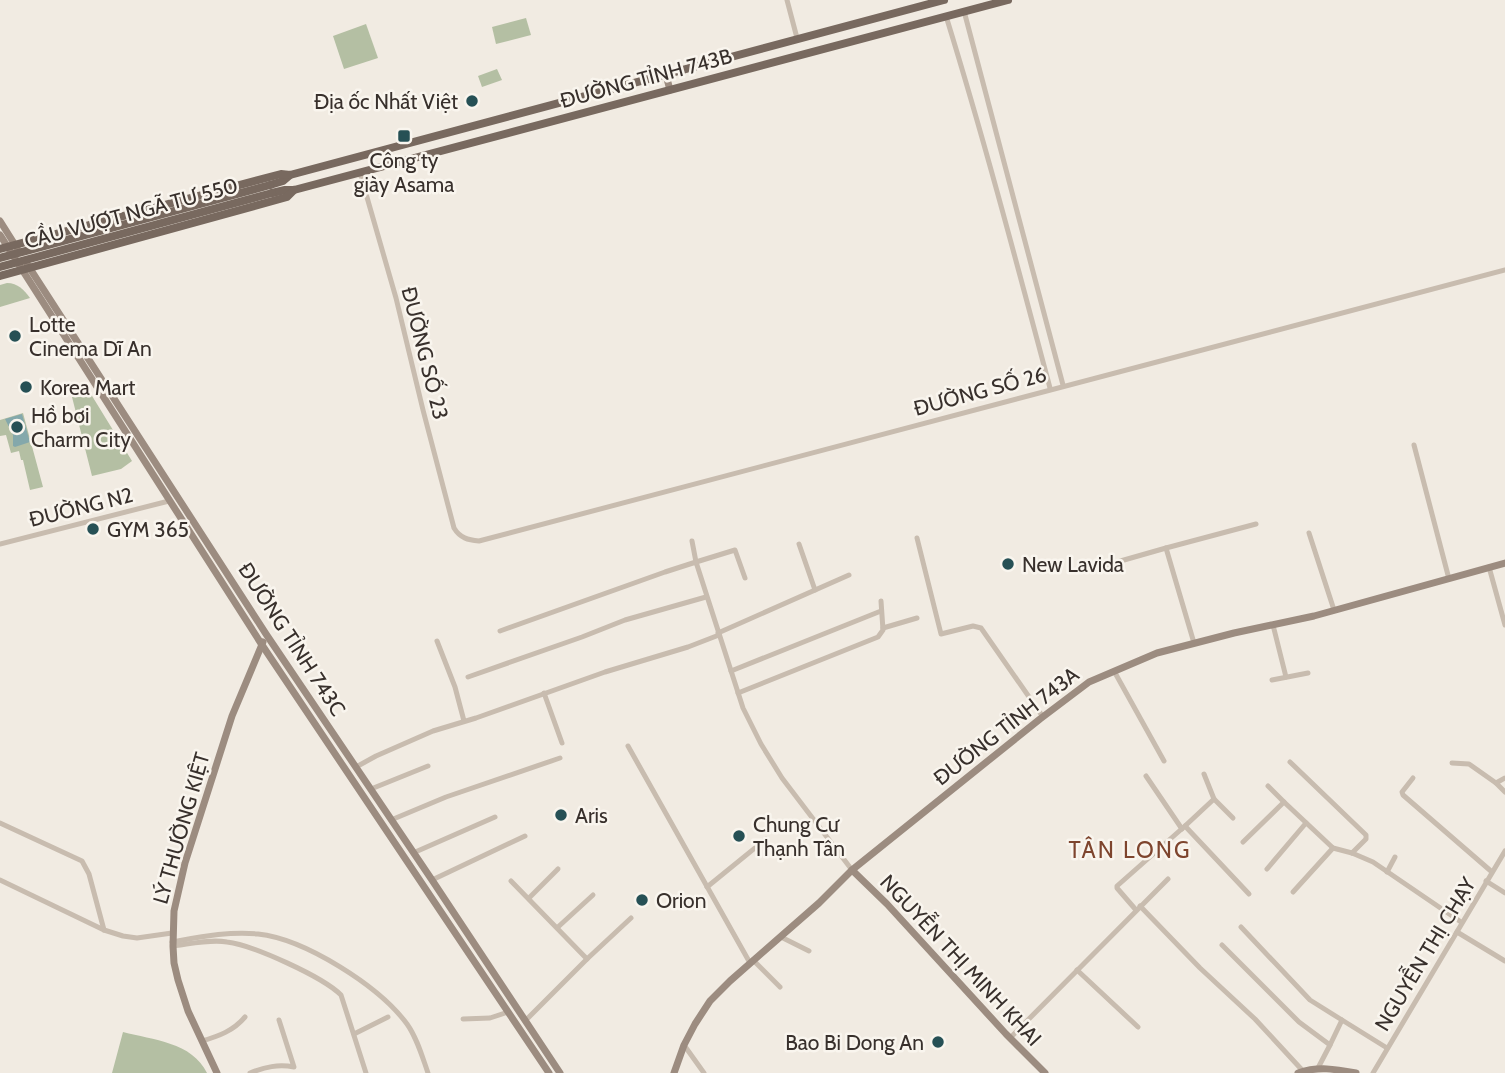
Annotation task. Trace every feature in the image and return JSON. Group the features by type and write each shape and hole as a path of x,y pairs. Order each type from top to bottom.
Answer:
{"main road":[{"name":"ĐƯỜNG TỈNH 743B","path":"8,247 281,174 290,175 944,0"},
{"name":"ĐƯỜNG TỈNH 743B","path":"271,189 294,190 1007,0"},
{"path":"666,75 670,90"},
{"name":"ĐƯỜNG TỈNH 743B","path":"271,189 290,175"},
{"name":"CẦU VƯỢT NGÃ TƯ 550","path":"0,258 271,189"},
{"name":"CẦU VƯỢT NGÃ TƯ 550","path":"0,267 271,189"},
{"name":"ĐƯỜNG TỈNH 743B","path":"0,276 286,197 294,190"},
{"name":"ĐƯỜNG TỈNH 743C","path":"0,221 8,247"},
{"name":"ĐƯỜNG TỈNH 743C","path":"0,235 95,368 266,634 559,1073"},
{"name":"ĐƯỜNG TỈNH 743C","path":"25,269 87,373 262,645 549,1073"},
{"path":"87,373 95,368"},
{"path":"169,501 178,495"},
{"name":"ĐƯỜNG TỈNH 743A","path":"674,1073 684,1045 710,1002 752,962 852,870 1089,682 1157,653 1334,610 1505,563"},
{"name":"LÝ THƯỜNG KIỆT","path":"217,1073 188,1011 174,963 172,940 176,897 232,716 266,634"},
{"name":"NGUYỄN THỊ MINH KHAI","path":"852,870 1045,1073"},
{"path":"1301,1072 1318,1068 1356,1073"}],"street":[{"path":"787,0 797,38"},
{"path":"964,11 1063,385"},
{"path":"946,16 967,82 1051,388"},
{"name":"ĐƯỜNG SỐ 23","path":"360,173 396,298 454,528 463,538"},
{"path":"1002,208 1014,203"},
{"name":"ĐƯỜNG SỐ 26","path":"463,538 479,541 1505,270"},
{"path":"1415,444 1449,579"},
{"name":"ĐƯỜNG N2","path":"0,544 169,501"},
{"path":"1103,566 1256,524"},
{"path":"1309,533 1334,610"},
{"path":"917,538 941,634 973,626 981,628 1043,717"},
{"path":"692,541 706,597 749,720 782,778 852,870"},
{"path":"799,544 816,590"},
{"path":"1166,548 1194,643"},
{"path":"500,631 665,572 735,551 745,578"},
{"path":"1489,567 1505,625"},
{"path":"356,767 433,731 718,634 849,575"},
{"path":"468,677 625,620 706,597"},
{"path":"738,692 878,637 883,628 881,601"},
{"path":"731,671 881,611"},
{"path":"883,628 917,618"},
{"path":"1273,625 1286,677"},
{"path":"437,641 455,687 464,721"},
{"path":"1114,671 1164,761"},
{"path":"1272,680 1308,673"},
{"path":"544,694 562,743"},
{"path":"628,746 752,962 779,987"},
{"path":"391,820 446,797 560,758"},
{"path":"1290,762 1366,835 1367,839 1352,853"},
{"path":"1452,763 1469,764 1505,792"},
{"path":"371,789 428,766"},
{"path":"1204,774 1214,799 1233,818"},
{"path":"1146,776 1183,827 1250,894"},
{"path":"1413,778 1402,793 1403,796 1492,872"},
{"path":"1496,783 1505,778"},
{"path":"1268,786 1333,848 1373,862 1461,922"},
{"path":"1214,799 1117,888 1255,1019 1301,1072"},
{"path":"1243,842 1284,802"},
{"path":"414,853 495,817"},
{"path":"0,823 82,861 89,874 104,930"},
{"path":"1267,869 1306,823"},
{"path":"432,880 526,836"},
{"path":"707,887 766,839"},
{"path":"1293,892 1333,848"},
{"name":"NGUYỄN THỊ CHẠY","path":"1373,1073 1505,851"},
{"path":"1387,872 1395,857"},
{"path":"529,898 558,869"},
{"path":"1010,1038 1168,879"},
{"path":"0,880 104,930 137,938 225,941 250,947 335,988 341,995 366,1073"},
{"path":"512,881 587,959"},
{"path":"1486,881 1505,893"},
{"path":"558,927 593,895"},
{"path":"526,1020 631,918"},
{"path":"1241,927 1310,1000 1387,1048"},
{"path":"1457,932 1505,961"},
{"path":"172,940 233,933 259,934 316,953 359,979 396,1011 413,1034 428,1073"},
{"path":"781,937 809,951"},
{"path":"1223,945 1299,1022 1330,1045"},
{"path":"1077,970 1138,1027"},
{"path":"463,1019 490,1018 508,1012"},
{"path":"202,1041 236,1027 245,1017"},
{"path":"354,1034 388,1017"},
{"path":"250,1073 266,1067 294,1067 279,1020"},
{"path":"1318,1068 1342,1020"},
{"path":"684,1045 704,1073"}],"green space":[{"path":"526,18 531,35 496,44 492,27"},
{"path":"366,24 378,58 344,69 333,36"},
{"path":"497,69 502,80 482,87 478,76"},
{"path":"7,283 18,286 30,298 0,307 0,285"},
{"path":"89,391 132,461 121,469 92,476 72,397 80,397"},
{"path":"23,413 43,487 30,490 19,451 11,453 6,435 0,436 0,420"},
{"path":"123,1032 159,1040 182,1049 192,1055 207,1073 112,1073"}],"water":[{"name":"Hồ bơi Charm City","path":"22,414 30,442 15,447 13,435 5,419"}],"place":[{"name":"Địa ốc Nhất Việt","path":"472,101"},
{"name":"Công ty giày Asama","path":"404,136"},
{"name":"Lotte Cinema Dĩ An","path":"15,336"},
{"name":"Korea Mart","path":"26,387"},
{"name":"Hồ bơi Charm City","path":"17,427"},
{"name":"GYM 365","path":"93,529"},
{"name":"New Lavida","path":"1008,564"},
{"name":"Aris","path":"561,815"},
{"name":"Chung Cư Thạnh Tân","path":"739,836"},
{"name":"Orion","path":"642,900"},
{"name":"Bao Bi Dong An","path":"938,1042"}],"district":[{"name":"TÂN LONG","path":"1130,850"}]}
